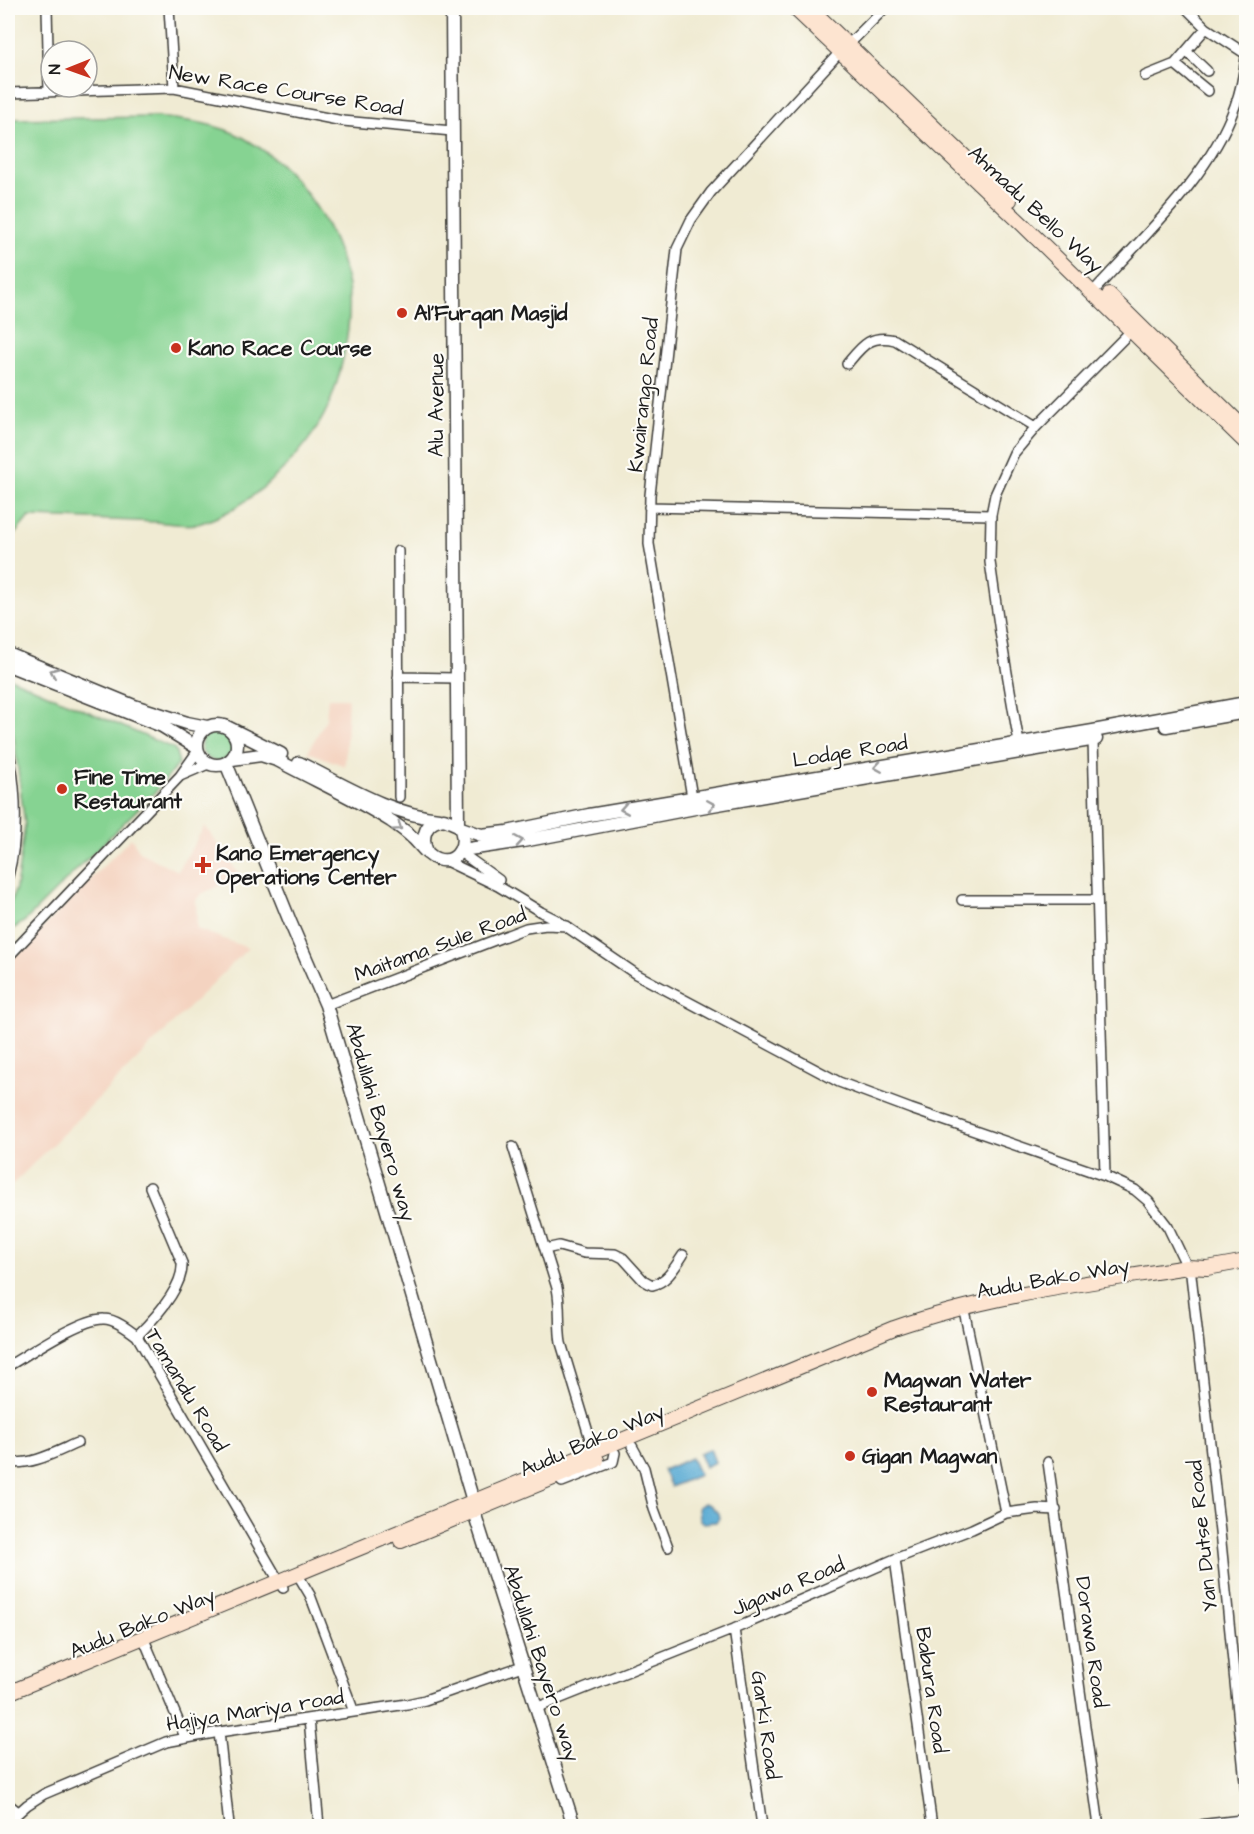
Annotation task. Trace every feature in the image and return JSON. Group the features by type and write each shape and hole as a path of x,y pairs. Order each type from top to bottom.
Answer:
{"main road":[{"name":"Ahmadu Bello Way","path":"794,8 844,49 1246,430"},
{"name":"Ahmadu Bello Way","path":"810,8 844,49"},
{"name":"Ahmadu Bello Way","path":"1135,327 1246,443"},
{"name":"Audu Bako Way","path":"8,1701 146,1644 281,1584 301,1580 594,1452 847,1346 914,1321 996,1299 1246,1261"},
{"name":"Audu Bako Way","path":"8,1693 473,1506 557,1477 896,1335 965,1315 1189,1271"}],"street":[{"path":"47,8 48,39"},
{"path":"169,8 174,88"},
{"name":"Alu Avenue","path":"452,8 456,678 460,802 452,823"},
{"name":"Kwairango Road","path":"692,797 649,544 649,507 677,249 691,220 711,192 885,8"},
{"path":"1096,289 1154,227 1192,181 1221,138 1235,107 1243,82 1246,55 1206,28 1186,8"},
{"path":"1145,76 1175,64 1206,28"},
{"path":"1187,52 1207,71"},
{"path":"1175,64 1208,91"},
{"name":"New Race Course Road","path":"99,90 174,88 343,121 452,131"},
{"name":"New Race Course Road","path":"8,93 39,92"},
{"path":"1019,743 990,562 991,515 996,495 1014,453 1036,427 1135,327"},
{"path":"847,364 871,340 884,338 895,340 1036,427"},
{"path":"649,507 991,515"},
{"path":"398,551 399,797"},
{"path":"8,654 134,706 187,723 207,727 219,724 225,726 236,737 237,745 229,761"},
{"path":"8,665 162,726 196,749 201,759 208,764 216,766 261,755 277,760 387,819 412,837 427,852 438,860 453,858 461,851 464,839 452,823 432,822 426,828 423,836 423,844 427,852"},
{"path":"398,677 456,678"},
{"name":"Lodge Road","path":"225,726 379,803 411,814 452,823 481,835 1246,703"},
{"name":"Lodge Road","path":"461,851 1246,712"},
{"path":"8,957 180,776 196,749 198,737 207,727"},
{"path":"1093,740 1106,1176"},
{"path":"8,746 12,767 15,815 8,876"},
{"name":"Abdullahi Bayero way","path":"229,761 291,924 326,1005 473,1506 574,1827"},
{"path":"180,776 208,764"},
{"path":"461,851 483,870 543,908 555,919"},
{"path":"444,860 498,886 555,919"},
{"path":"962,900 1096,900"},
{"name":"Yan Dutse Road","path":"555,919 636,974 839,1082 1106,1176 1135,1190 1148,1201 1168,1227 1189,1271 1220,1532 1246,1792"},
{"name":"Maitama Sule Road","path":"326,1005 526,928 546,925 568,926"},
{"path":"513,1147 560,1301 558,1330 594,1452"},
{"path":"137,1336 157,1316 183,1269 150,1187"},
{"path":"545,1249 559,1246 584,1253 615,1254 623,1258 643,1280 652,1285 660,1282 672,1272 683,1256"},
{"path":"965,1315 1006,1513"},
{"name":"Tamandu Road","path":"8,1366 86,1322 105,1318 123,1326 137,1336 281,1584"},
{"path":"8,1462 21,1463 33,1460 77,1443"},
{"path":"632,1446 644,1468 654,1509 668,1547"},
{"name":"Dorawa Road","path":"1048,1462 1099,1827"},
{"name":"Jigawa Road","path":"536,1708 734,1629 1006,1513 1037,1509 1056,1510"},
{"name":"Babura Road","path":"895,1559 932,1827"},
{"path":"301,1580 310,1595 354,1712"},
{"name":"Garki Road","path":"734,1629 762,1827"},
{"path":"146,1644 185,1737"},
{"name":"Hajiya Mariya road","path":"8,1822 44,1794 166,1742 185,1737 424,1700 522,1666"},
{"path":"309,1719 319,1827"},
{"path":"219,1732 229,1827"},
{"path":"8,1804 18,1812"},
{"path":"1203,1827 1246,1821"}],"shaded area":[{"path":"328,698 348,698 345,766 308,752 326,719"},
{"path":"205,826 240,876 201,894 196,900 197,929 248,948 8,1189 8,964 131,838 141,853 178,871"}],"green space":[{"name":"Kano Race Course","path":"156,117 212,126 244,138 280,164 310,198 333,238 347,281 349,297 344,353 334,391 317,428 296,455 258,492 237,507 213,519 191,525 29,517 8,542 8,119"},
{"path":"8,677 175,749 179,763 156,791 25,921 8,932 8,910 16,888 25,825 14,738 8,716"},
{"path":"217,729 228,734 233,745 228,756 217,761 206,756 201,745 206,734"}],"water":[{"path":"710,1449 715,1462 705,1467 699,1454"},
{"path":"691,1458 699,1475 671,1487 663,1470"},
{"path":"704,1503 710,1505 718,1513 719,1518 716,1522 703,1523 699,1519 698,1507"}],"place":[{"name":"Al'Furqan Masjid","path":"402,313"},
{"name":"Kano Race Course","path":"176,348"},
{"name":"Fine Time Restaurant","path":"62,789"},
{"name":"Kano Emergency Operations Center","path":"203,865"},
{"name":"Magwan Water Restaurant","path":"872,1392"},
{"name":"Gigan Magwan","path":"850,1456"}]}
